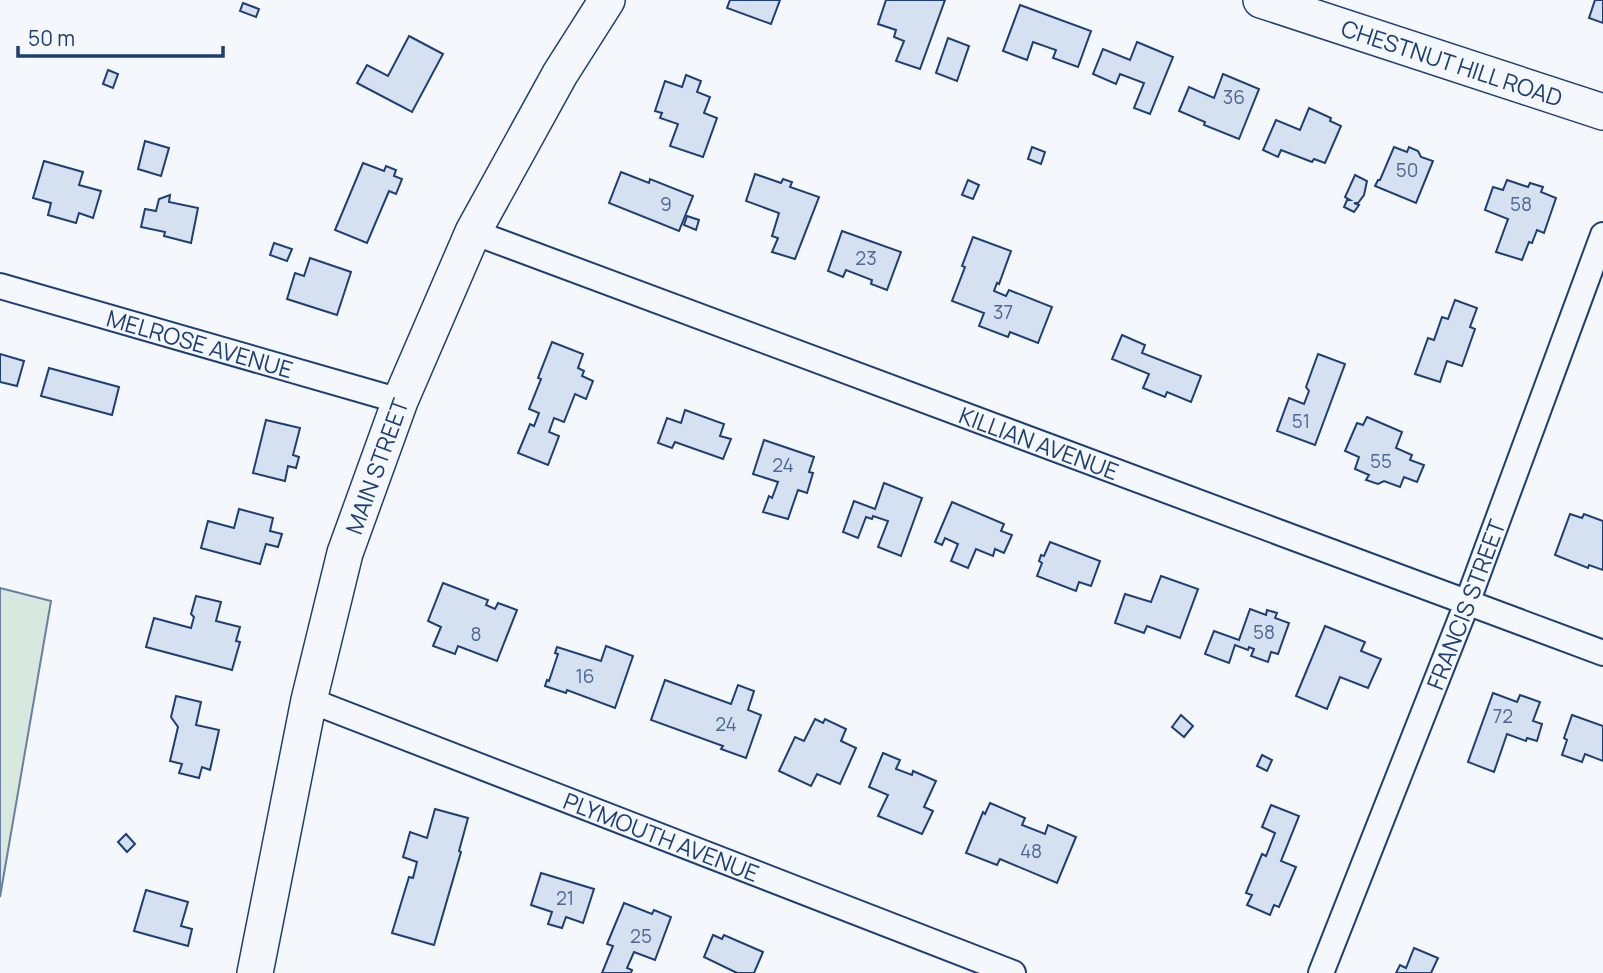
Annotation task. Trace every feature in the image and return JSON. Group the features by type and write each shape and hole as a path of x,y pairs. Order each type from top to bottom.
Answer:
{"main road":[{"name":"MAIN STREET","path":"255,973 309,700 345,554 400,401 473,232 560,74 607,0"},
{"name":"CHESTNUT HILL ROAD","path":"1261,0 1603,112"}],"street":[{"name":"KILLIAN AVENUE","path":"473,232 1603,653"},
{"name":"FRANCIS STREET","path":"1321,973 1467,603 1603,235"},
{"name":"MELROSE AVENUE","path":"0,286 400,401"},
{"name":"PLYMOUTH AVENUE","path":"309,700 1013,973"}],"shaded area":[{"path":"0,588 51,601 0,897"}],"building":[{"path":"730,0 780,0 771,24 727,8"},
{"path":"886,0 945,0 920,69 896,61 904,41 894,37 896,30 878,24"},
{"path":"1595,0 1603,0 1603,23 1589,18"},
{"path":"243,3 259,9 256,17 240,11"},
{"path":"1020,5 1091,31 1078,67 1053,58 1056,50 1033,42 1027,60 1003,51"},
{"path":"409,36 443,54 412,112 357,83 367,65 388,76"},
{"path":"948,38 969,46 957,81 936,73"},
{"path":"1137,42 1173,57 1150,114 1134,108 1144,83 1120,74 1116,84 1093,74 1103,49 1130,60"},
{"path":"108,70 118,74 113,88 103,84"},
{"path":"1223,74 1259,89 1239,139 1204,125 1205,122 1179,111 1189,87 1214,98"},
{"path":"686,75 701,81 697,92 710,97 704,113 717,118 703,157 670,146 678,124 660,118 662,113 655,111 665,81 682,87"},
{"path":"1309,108 1341,126 1325,163 1314,159 1312,162 1281,150 1278,157 1263,150 1276,120 1300,130"},
{"path":"145,141 169,148 161,176 138,169"},
{"path":"1032,147 1045,152 1041,164 1028,159"},
{"path":"1394,147 1407,152 1409,147 1418,151 1421,157 1433,161 1416,203 1375,186"},
{"path":"44,161 83,172 79,185 101,191 93,218 79,213 76,223 48,215 51,203 33,198"},
{"path":"363,163 384,171 386,166 396,170 394,176 402,179 396,194 389,191 367,243 335,230"},
{"path":"621,172 649,183 650,179 693,196 679,231 609,203"},
{"path":"755,174 781,183 783,179 792,182 790,187 819,197 795,259 772,252 778,238 772,236 779,213 746,201"},
{"path":"1355,175 1367,181 1364,195 1358,203 1354,203 1359,205 1354,212 1344,207 1347,200 1350,200 1345,197"},
{"path":"968,180 979,185 973,199 962,195"},
{"path":"1507,180 1528,187 1530,183 1543,187 1541,192 1556,198 1544,233 1537,230 1522,260 1496,252 1508,219 1485,210 1493,187 1503,190"},
{"path":"170,195 169,202 198,208 191,243 164,236 165,232 141,227 145,209 156,211 159,199"},
{"path":"687,216 699,220 696,230 684,225"},
{"path":"842,231 901,252 887,290 871,284 872,280 846,270 843,277 828,271"},
{"path":"973,237 1011,251 994,291 1006,296 1009,290 1052,307 1038,343 1010,332 1008,337 979,326 984,313 952,301"},
{"path":"274,243 292,249 287,261 270,255"},
{"path":"310,258 351,272 337,315 287,299 295,273 304,276"},
{"path":"1455,300 1477,308 1470,327 1475,329 1462,366 1447,361 1440,382 1415,374 1428,338 1434,340 1442,317 1448,319"},
{"path":"1122,335 1145,345 1142,353 1201,376 1191,402 1167,392 1165,397 1143,388 1149,374 1112,359"},
{"path":"552,342 583,354 578,368 584,371 582,376 593,381 586,399 575,394 564,422 554,418 549,432 559,436 548,465 518,453 530,424 534,426 539,413 529,409"},
{"path":"0,354 24,361 17,386 0,382"},
{"path":"1318,354 1345,364 1315,445 1277,431 1289,398 1304,404 1309,391 1306,387"},
{"path":"49,368 119,387 112,415 41,396"},
{"path":"685,410 724,424 720,436 731,439 723,459 675,442 672,448 658,443 667,418 681,423"},
{"path":"1367,417 1402,432 1396,448 1412,455 1410,460 1424,465 1417,482 1404,477 1400,487 1384,481 1378,484 1366,480 1369,475 1355,469 1359,457 1345,451 1357,423 1363,425"},
{"path":"266,420 300,428 293,455 299,457 296,468 288,466 285,481 253,473"},
{"path":"764,440 814,457 807,493 798,490 788,519 763,512 778,482 753,474"},
{"path":"884,483 922,498 901,556 878,547 888,521 873,516 872,519 866,517 858,538 843,532 854,501 875,509"},
{"path":"952,502 1004,524 1001,531 1012,535 1004,553 995,549 993,556 976,549 968,568 951,561 958,544 945,538 942,545 935,542"},
{"path":"239,509 273,518 270,531 282,534 278,547 266,544 260,564 201,548 208,521 234,528"},
{"path":"1570,514 1582,518 1584,514 1603,521 1603,570 1589,565 1588,568 1555,555"},
{"path":"1050,542 1100,561 1091,586 1079,582 1076,591 1037,576 1042,563 1039,561 1041,555 1044,556"},
{"path":"1161,576 1198,589 1180,638 1147,626 1144,633 1115,623 1125,594 1151,602"},
{"path":"443,583 488,600 486,605 495,609 498,603 517,610 497,661 458,646 455,654 433,646 441,627 428,621"},
{"path":"196,596 221,602 216,621 240,627 236,641 240,642 232,670 146,647 154,618 191,628 194,617 191,614"},
{"path":"1250,609 1266,615 1267,610 1277,613 1275,618 1289,623 1278,654 1271,652 1268,662 1251,656 1254,649 1249,647 1248,650 1235,645 1229,663 1205,654 1214,631 1239,640"},
{"path":"1325,626 1365,642 1361,651 1381,659 1368,688 1340,677 1327,709 1296,696"},
{"path":"606,646 633,656 615,708 567,690 566,693 545,686 558,654 555,653 557,647 601,661"},
{"path":"665,680 731,704 738,685 754,691 748,710 761,715 746,758 721,749 723,746 651,720"},
{"path":"1493,693 1517,702 1520,695 1540,702 1533,721 1542,724 1537,741 1527,738 1526,741 1507,734 1494,772 1468,762"},
{"path":"176,696 201,702 196,725 219,730 210,770 202,767 199,778 179,773 182,764 170,761 178,727 171,717"},
{"path":"1181,715 1193,726 1184,737 1172,727"},
{"path":"1572,715 1603,726 1603,761 1585,754 1582,762 1562,755 1567,740 1564,738"},
{"path":"815,719 823,723 825,719 846,729 841,741 856,748 840,784 817,774 811,786 779,771 795,737 804,741"},
{"path":"883,753 900,760 896,769 912,775 913,771 936,781 924,807 933,811 922,834 878,816 888,795 869,787"},
{"path":"1262,755 1272,760 1267,771 1257,766"},
{"path":"990,803 1025,818 1022,825 1045,834 1048,825 1076,837 1057,883 1000,859 997,865 966,853 983,812 985,814"},
{"path":"1271,805 1299,816 1281,861 1296,867 1279,907 1274,905 1270,915 1247,905 1252,895 1246,893 1262,854 1266,856 1275,833 1262,827"},
{"path":"435,809 468,818 434,945 392,933 409,877 413,878 417,862 403,857 410,832 427,838"},
{"path":"126,834 135,844 127,852 118,842"},
{"path":"541,873 594,889 583,923 566,917 562,928 548,924 552,912 531,905"},
{"path":"146,890 188,902 181,926 192,929 188,946 134,931"},
{"path":"624,903 652,914 654,910 671,917 655,960 634,952 627,968 632,970 631,973 602,973 613,946 607,944"},
{"path":"713,935 722,939 724,935 763,952 754,973 737,973 704,957"},
{"path":"1414,948 1438,958 1431,973 1396,973 1400,965 1406,968"}]}
